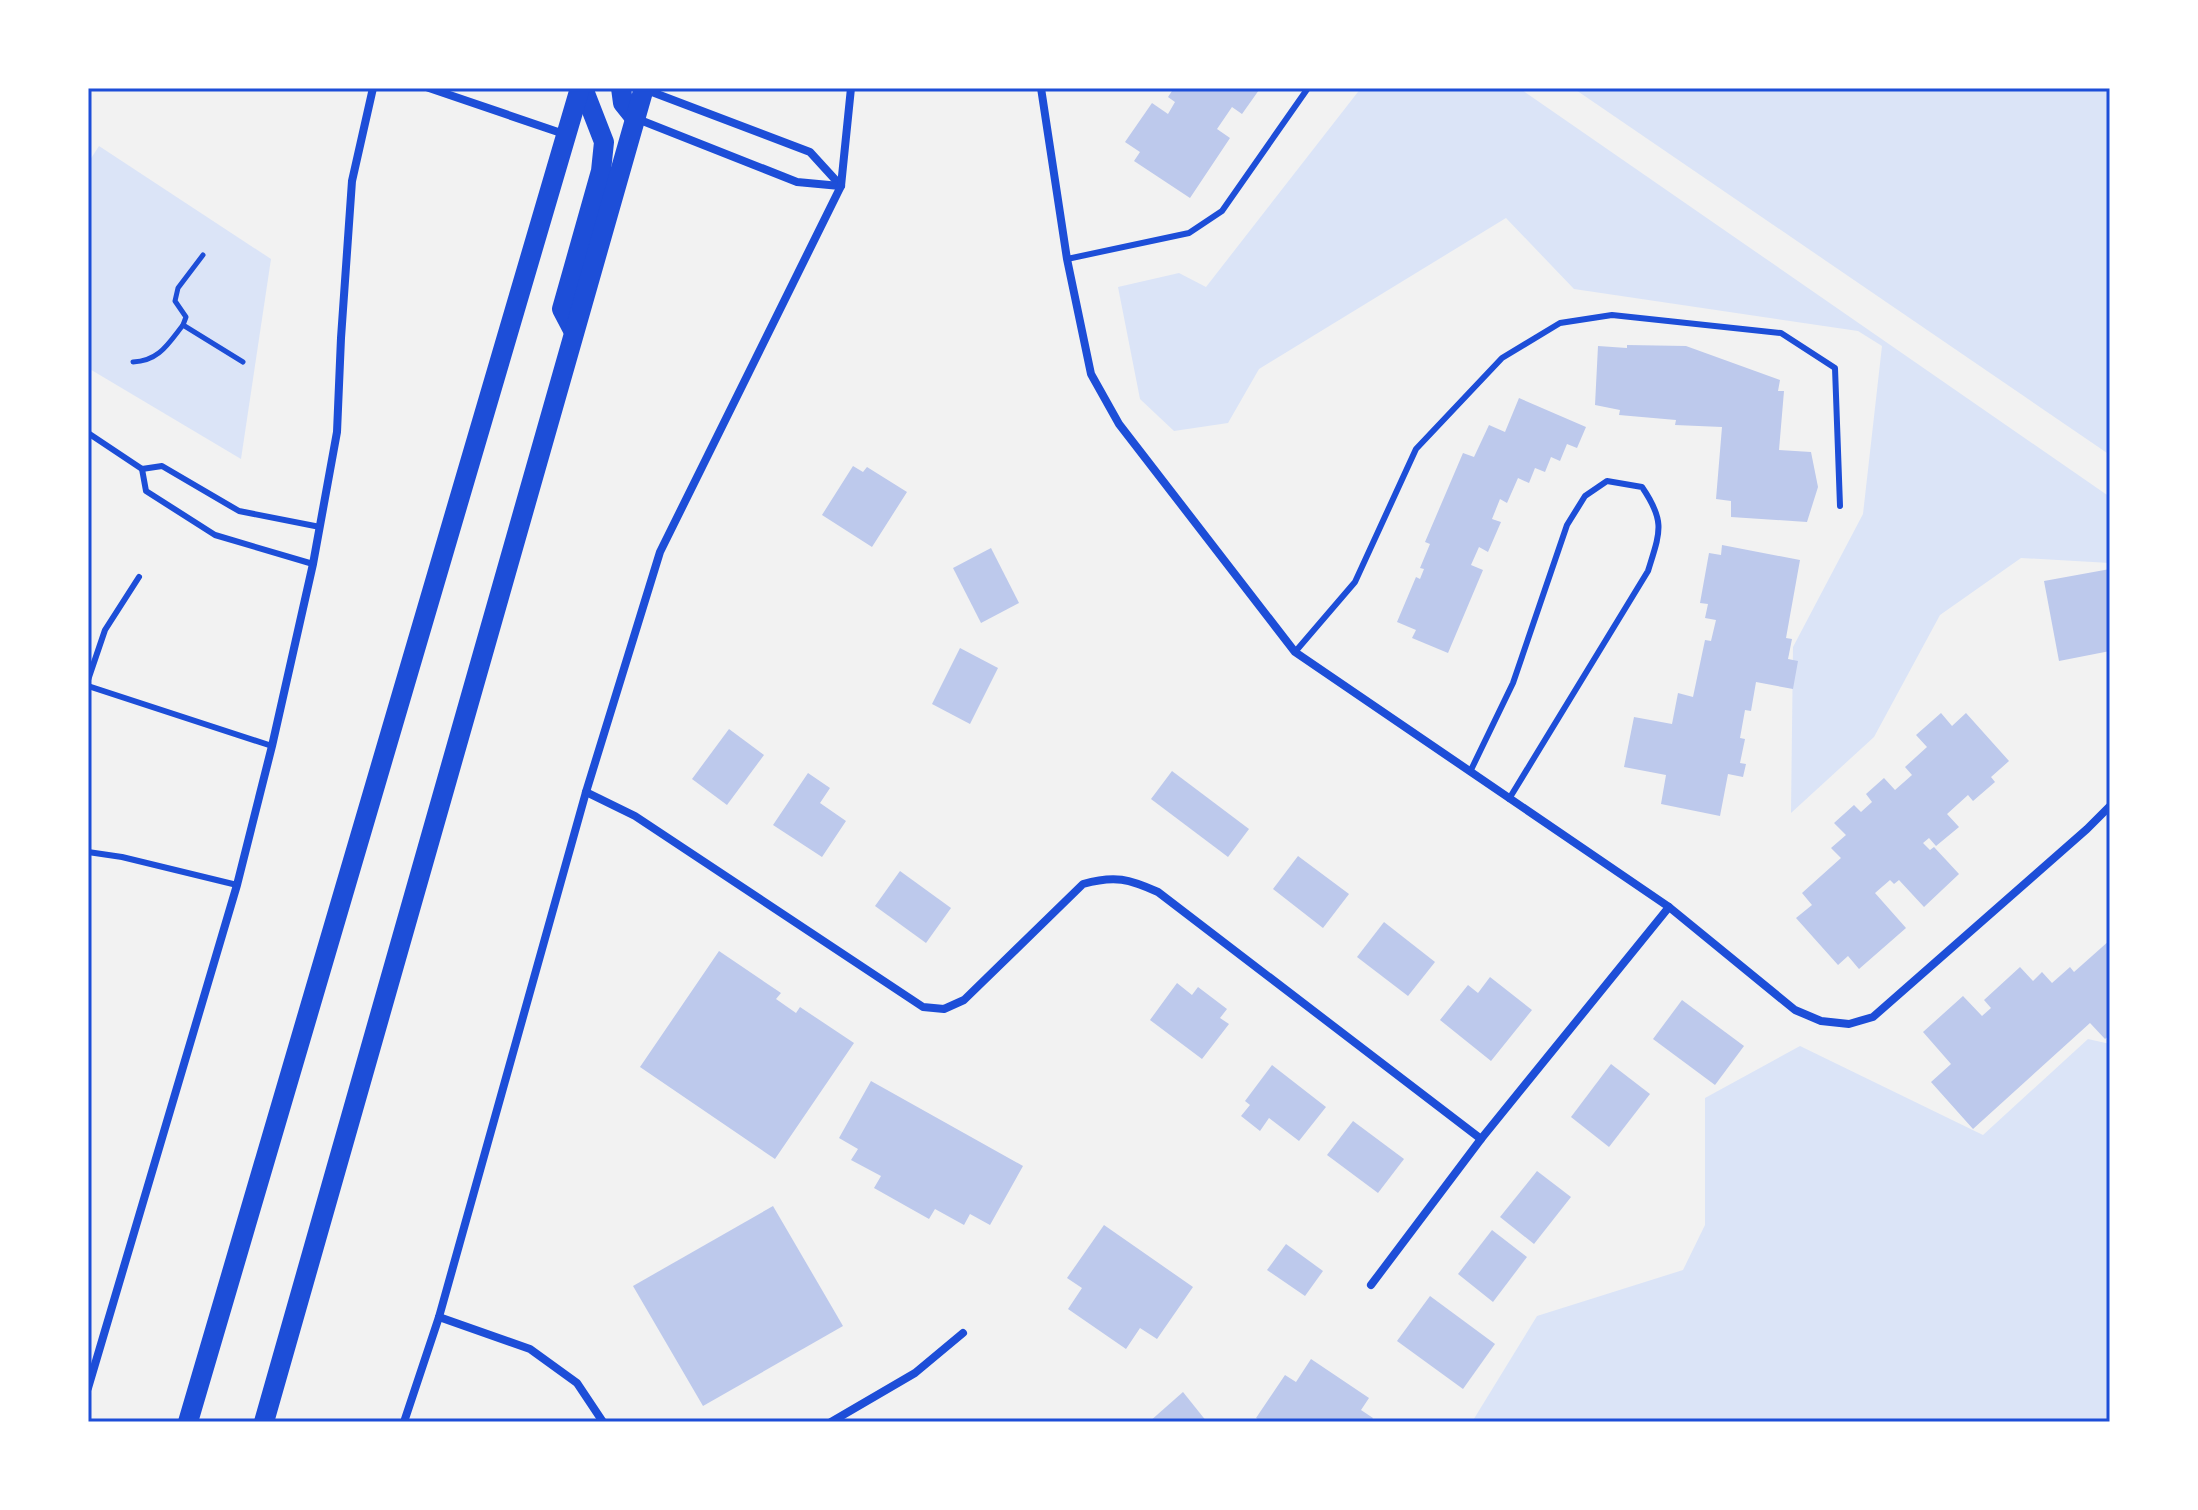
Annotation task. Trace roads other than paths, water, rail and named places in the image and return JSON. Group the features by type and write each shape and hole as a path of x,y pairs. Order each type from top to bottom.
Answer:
{"main road":[{"path":"188,1422 581,88"},
{"path":"573,330 562,309 601,171 604,142 581,88"},
{"path":"621,88 623,103 635,118"},
{"path":"264,1422 644,88"}],"street":[{"path":"88,1388 237,885 313,564 337,432 352,181 373,88"},
{"path":"429,88 566,135"},
{"path":"644,88 810,152 841,186"},
{"path":"404,1422 439,1317 586,792 660,552 841,186 851,88"},
{"path":"1041,88 1067,259 1091,374 1119,424 1295,652 1669,907 1795,1010 1821,1021 1849,1024 1873,1017 2110,806"},
{"path":"635,118 797,182 841,186"},
{"path":"586,792 635,816 923,1007 944,1009 964,1000 1083,884 1106,878 1131,880 1158,892 1481,1139"},
{"path":"1371,1285 1481,1139 1669,907"},
{"path":"439,1317 530,1349 577,1383 603,1422"},
{"path":"831,1422 915,1373 963,1333"}],"lane":[{"path":"1067,259 1189,233 1222,211 1308,88"},
{"path":"1295,652 1355,582 1416,449 1502,358 1560,323 1612,315 1781,333 1835,368 1840,506"},
{"path":"88,433 142,469 162,466 239,511 320,527"},
{"path":"142,469 146,491 215,535 313,564"},
{"path":"1470,772 1513,683 1567,525 1585,496 1607,481 1642,487 1656,508 1659,534 1648,571 1509,799"},
{"path":"139,577 105,630 88,683 272,746"},
{"path":"88,860 91,853 122,857 237,885"}]}
